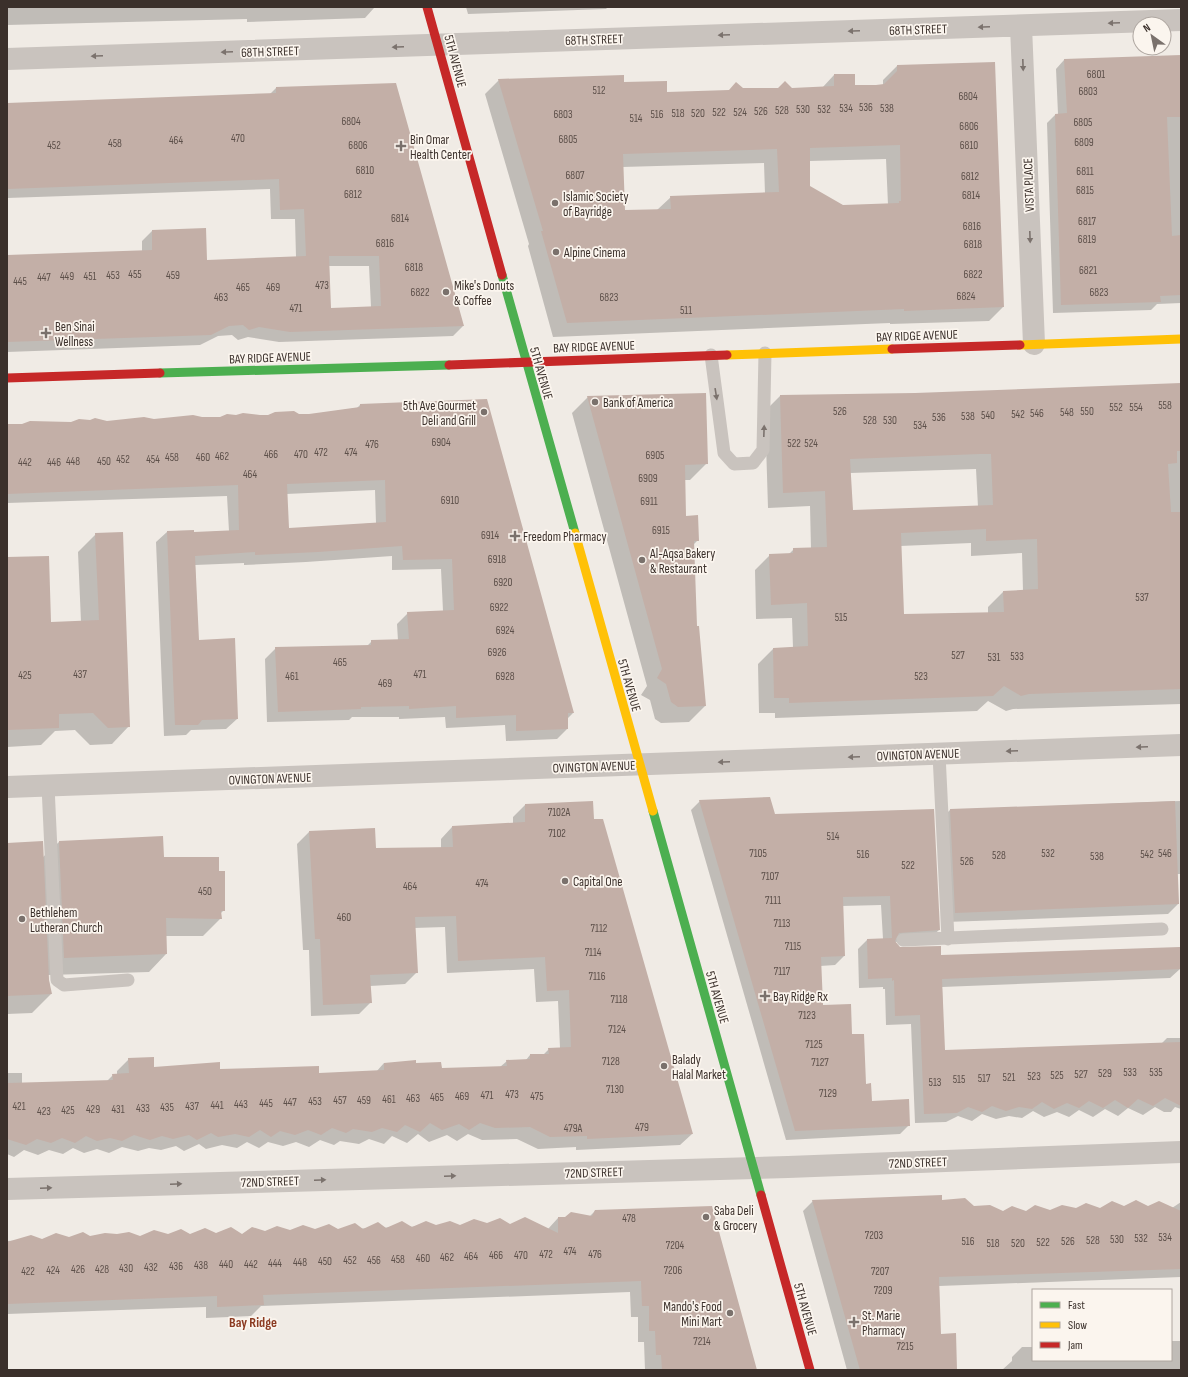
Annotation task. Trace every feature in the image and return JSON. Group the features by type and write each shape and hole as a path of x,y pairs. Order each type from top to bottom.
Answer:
{"street":[{"name":"5TH AVENUE","path":"427,7 525,362 810,1370"},
{"name":"68TH STREET","path":"7,59 1181,20"},
{"name":"VISTA PLACE","path":"1021,26 1034,344"},
{"name":"BAY RIDGE AVENUE","path":"7,378 525,362 1181,338"},
{"name":"OVINGTON AVENUE","path":"7,787 1181,745"},
{"name":"72ND STREET","path":"7,1189 753,1167 1181,1152"}],"lane":[{"path":"710,355 724,453 734,464 753,463 763,450 765,353"},
{"path":"939,754 948,939"},
{"path":"48,786 56,980 64,985 128,980"},
{"path":"903,940 1162,929"}],"building":[{"path":"1181,55 1181,117 1167,117 1172,236 1181,235 1181,295 1160,296 1161,302 1061,305 1055,114 1067,113 1064,59"},
{"path":"995,62 1004,307 904,311 904,309 567,323 541,231 543,231 498,79 624,75 624,82 667,81 667,92 729,90 736,82 743,88 778,88 785,81 792,88 834,86 834,74 855,74 855,85 884,84 897,71 897,65","holes":["900,145 901,201 899,201 899,203 843,205 810,186 810,148","777,149 779,192 670,196 671,209 625,210 623,154"]},
{"path":"396,83 464,326 290,332 259,327 249,330 243,325 229,326 211,335 7,342 7,255 152,250 152,230 206,228 207,260 306,256 304,209 280,210 279,179 7,189 7,103 276,93 276,87","holes":["329,256 379,256 381,306 331,308"]},
{"path":"1181,383 1181,451 1177,451 1177,463 1168,464 1171,512 1181,512 1181,689 1029,694 1021,696 1004,686 993,696 789,703 789,698 774,698 773,648 808,646 807,603 771,605 769,554 793,553 793,548 827,547 825,491 783,493 780,395 915,393","holes":["991,454 993,505 853,510 850,459","986,529 986,541 1037,539 1038,589 1003,591 1004,612 904,614 901,533"]},
{"path":"706,393 708,464 685,465 686,516 698,515 699,541 694,541 697,626 699,626 706,706 678,707 671,702 666,684 657,678 662,669 587,396"},
{"path":"487,399 574,713 568,713 568,729 516,731 516,715 456,718 456,706 409,709 409,706 361,707 361,709 278,712 275,647 371,645 371,640 409,639 407,612 454,610 452,559 403,560 402,546 318,552 255,555 255,552 195,556 199,640 235,638 238,719 202,720 198,725 175,725 167,531 194,530 194,532 239,530 238,485 7,494 7,424 22,424 30,421 71,422 79,419 90,420 95,418 107,421 144,417 154,419 193,415 202,417 220,417 227,414 236,415 243,413 268,415 275,412 294,411 299,414 309,414 360,407 360,404","holes":["385,480 386,522 289,528 287,484"]},
{"path":"123,532 130,727 108,728 93,713 59,714 59,728 7,730 7,557 49,556 51,622 99,620 95,533"},
{"path":"770,797 775,814 934,809 940,930 899,933 895,941 900,947 941,946 941,955 1180,947 1181,969 942,979 945,1050 1181,1042 1181,1106 1165,1098 1153,1106 1138,1099 1128,1108 1115,1100 1103,1108 1089,1101 1079,1108 1067,1103 1054,1109 1042,1102 1032,1109 1019,1107 1006,1111 992,1106 982,1112 968,1107 957,1113 924,1114 920,1015 895,1016 894,980 892,981 892,978 868,979 867,939 892,938 890,896 843,897 845,956 821,957 823,1005 851,1004 852,1034 864,1034 866,1084 871,1083 872,1101 909,1099 910,1126 795,1131 699,800"},
{"path":"593,801 594,819 603,819 693,1134 587,1139 587,1136 550,1137 530,1127 495,1128 480,1123 469,1130 459,1124 442,1130 430,1123 420,1132 405,1125 397,1132 382,1128 372,1132 353,1129 346,1133 332,1128 321,1135 308,1130 295,1135 280,1131 271,1137 260,1130 249,1137 235,1134 218,1137 211,1133 197,1140 189,1135 173,1139 162,1136 150,1140 134,1135 122,1141 110,1138 97,1141 86,1136 75,1143 62,1138 51,1143 37,1139 26,1145 7,1139 7,1083 113,1080 112,1074 129,1073 128,1058 154,1057 154,1067 220,1062 220,1069 319,1066 319,1073 384,1070 384,1063 416,1060 416,1063 441,1062 442,1068 507,1066 506,1060 530,1059 530,1054 549,1054 548,1048 571,1047 569,990 547,991 545,957 458,961 456,916 415,917 418,973 370,975 372,1003 323,1005 320,939 315,939 309,831 375,828 376,848 453,847 452,826 525,822 525,804"},
{"path":"1175,801 1179,904 955,913 950,809"},
{"path":"163,836 164,857 219,857 219,871 225,871 225,911 221,911 222,919 166,918 167,954 64,958 59,841"},
{"name":"Bethlehem Lutheran Church","path":"43,841 49,980 52,994 7,996 7,843"},
{"path":"942,1195 942,1200 965,1198 974,1206 990,1205 1003,1211 1012,1206 1026,1211 1035,1205 1050,1210 1062,1205 1076,1208 1086,1203 1100,1208 1112,1201 1124,1206 1136,1200 1148,1206 1159,1201 1181,1211 1181,1269 939,1277 941,1334 956,1333 957,1370 860,1370 812,1200"},
{"path":"712,1206 757,1370 662,1370 661,1355 656,1355 655,1331 649,1331 649,1306 642,1306 641,1281 263,1295 264,1305 217,1307 217,1296 7,1304 7,1242 31,1235 42,1239 56,1233 69,1237 83,1232 90,1236 105,1233 117,1234 129,1232 140,1236 154,1230 168,1234 181,1229 190,1234 205,1228 216,1233 231,1227 242,1234 252,1227 265,1231 277,1226 290,1230 303,1225 315,1229 329,1224 338,1229 355,1223 363,1229 378,1222 386,1228 402,1221 412,1227 426,1221 436,1225 450,1221 460,1225 474,1219 487,1223 500,1218 510,1224 525,1217 558,1233 558,1217 565,1217 571,1212 592,1216 595,1210"}],"traffic: fast":[{"path":"502,275 575,533"},
{"path":"160,373 449,365"},
{"path":"653,811 761,1195"}],"traffic: slow":[{"path":"1020,345 1181,339"},
{"path":"727,355 892,349"},
{"path":"575,533 653,811"}],"traffic: jam":[{"path":"427,7 502,275"},
{"path":"892,349 1020,345"},
{"path":"449,365 727,355"},
{"path":"7,378 160,373"},
{"path":"761,1195 810,1370"}],"place":[{"name":"Bin Omar Health Center","path":"401,146"},
{"name":"Islamic Society of Bayridge","path":"555,203"},
{"name":"Alpine Cinema","path":"556,252"},
{"name":"Mike's Donuts & Coffee","path":"446,292"},
{"name":"Ben Sinai Wellness","path":"46,333"},
{"name":"Bank of America","path":"595,402"},
{"name":"5th Ave Gourmet Deli and Grill","path":"484,412"},
{"name":"Freedom Pharmacy","path":"515,536"},
{"name":"Al-Aqsa Bakery & Restaurant","path":"642,560"},
{"name":"Capital One","path":"565,881"},
{"name":"Bethlehem Lutheran Church","path":"22,919"},
{"name":"Bay Ridge Rx","path":"765,996"},
{"name":"Balady Halal Market","path":"664,1066"},
{"name":"Saba Deli & Grocery","path":"706,1217"},
{"name":"Mando's Food Mini Mart","path":"730,1313"},
{"name":"St. Marie Pharmacy","path":"854,1322"}],"district":[{"name":"Bay Ridge","path":"253,1322"}]}
